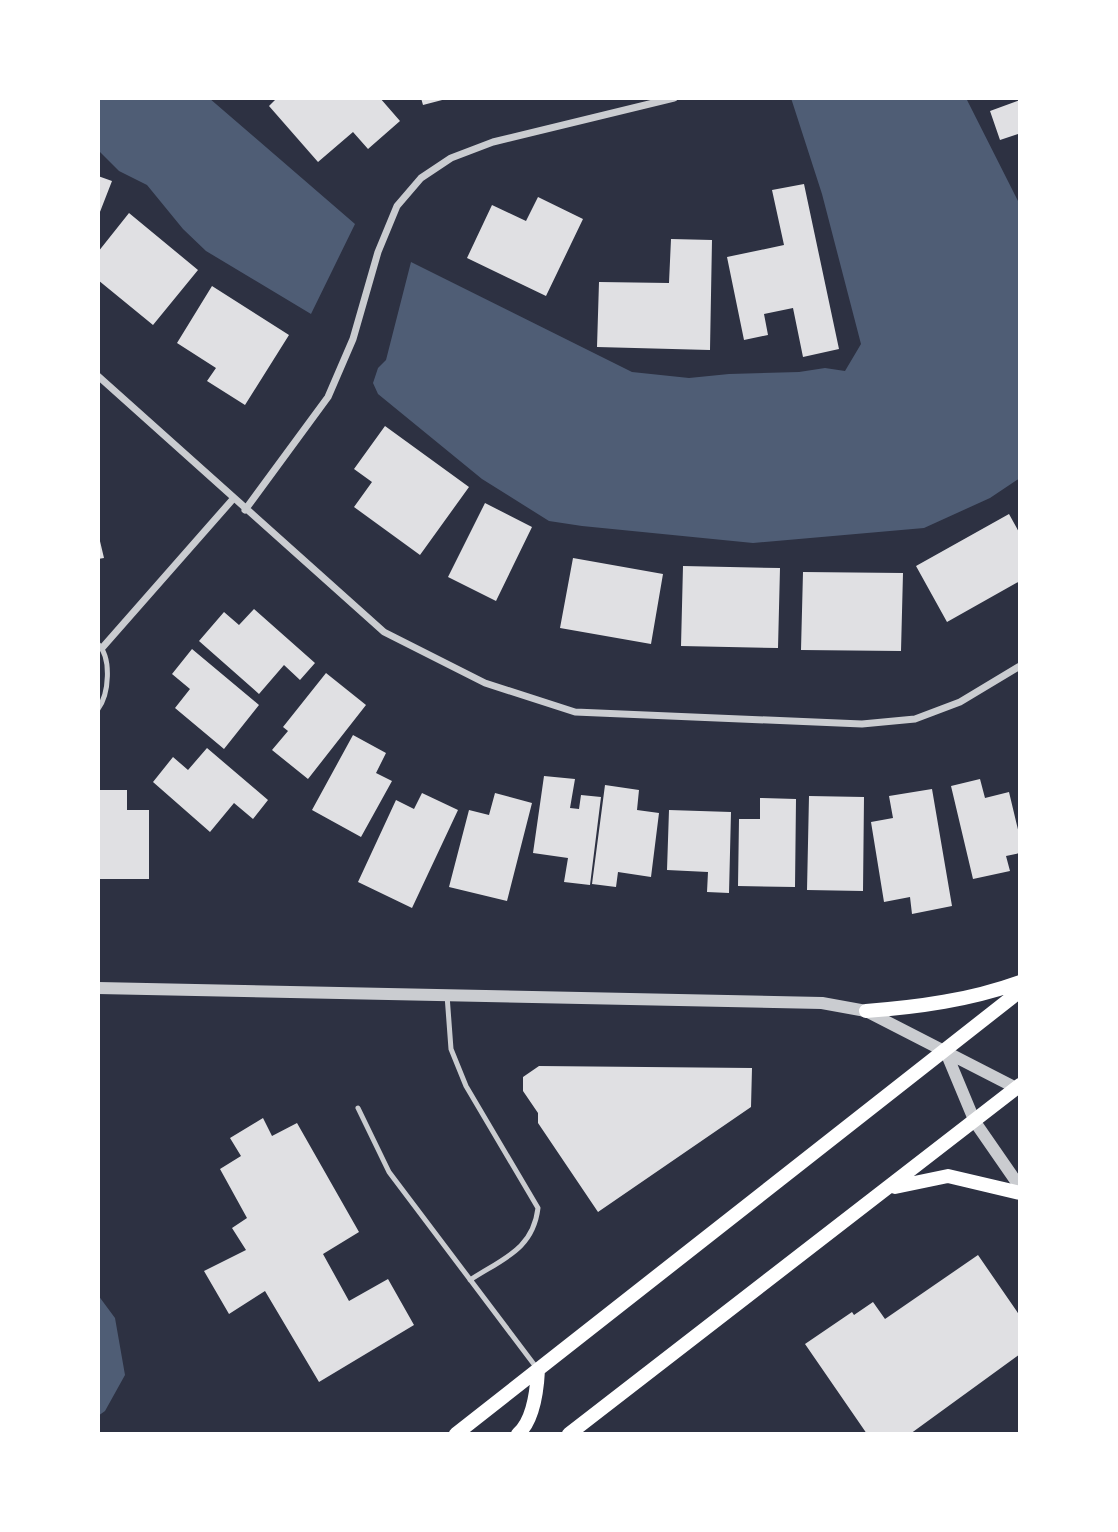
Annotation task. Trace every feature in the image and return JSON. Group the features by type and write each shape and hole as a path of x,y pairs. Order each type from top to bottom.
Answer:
{"main road":[{"path":"866,1011 923,1007 988,993 1020,982"},
{"path":"456,1434 1020,991"},
{"path":"569,1434 1019,1087"},
{"path":"891,1188 948,1176 1020,1193"},
{"path":"518,1434 523,1429 537,1393 538,1370"}],"street":[{"path":"245,510 328,397 353,339 378,252 397,206 421,178 451,158 493,142 674,98"},
{"path":"98,376 384,632 485,683 575,712 862,724 915,719 960,702 1020,666"},
{"path":"100,646 233,499"},
{"path":"98,988 822,1003 866,1011 1019,1087"},
{"path":"945,1050 975,1122 1020,1187"}],"lane":[{"path":"98,709 107,677 100,646"},
{"path":"447,995 451,1049 466,1086 538,1208 533,1234 520,1248 470,1280"},
{"path":"358,1108 389,1172 538,1370"}],"water":[{"path":"98,98 209,98 355,224 311,314 206,251 183,229 147,185 119,171 98,150"},
{"path":"791,98 966,98 1020,205 1020,478 990,498 924,528 753,543 582,526 549,521 482,479 378,394 373,383 378,368 386,360 411,262 632,372 689,378 825,368 845,371 861,344 822,194"},
{"path":"98,1295 115,1318 125,1375 105,1411 98,1416"}],"building":[{"path":"277,98 380,98 400,121 368,149 353,132 318,162 269,106"},
{"path":"421,98 445,98 446,99 423,105"},
{"path":"1020,100 1020,138 1018,134 1000,140 990,111"},
{"path":"98,176 112,181 98,217"},
{"path":"804,184 839,349 803,357 793,308 764,314 768,335 744,340 727,257 784,245 772,190"},
{"path":"538,197 583,219 546,296 467,258 492,205 526,221"},
{"path":"129,213 198,270 153,325 98,280 98,252"},
{"path":"671,239 712,240 710,350 597,347 599,282 669,283"},
{"path":"212,286 289,335 245,405 207,381 216,368 177,343"},
{"path":"385,426 469,487 420,555 354,507 372,482 354,469"},
{"path":"485,503 532,527 496,601 448,577"},
{"path":"1009,514 1020,534 1020,581 947,622 916,566"},
{"path":"98,538 104,558 98,559"},
{"path":"573,558 663,574 651,644 560,628"},
{"path":"683,566 780,568 778,648 681,646"},
{"path":"803,572 903,573 901,651 801,650"},
{"path":"254,609 315,663 300,680 284,665 259,694 199,641 224,612 239,625"},
{"path":"192,649 259,705 224,749 175,708 190,689 172,674"},
{"path":"326,673 366,705 308,779 272,750 288,731 283,727"},
{"path":"353,735 386,753 376,773 392,781 361,837 312,810"},
{"path":"207,748 268,800 253,819 234,803 210,832 153,782 173,757 188,770"},
{"path":"544,776 575,779 570,808 579,809 581,795 601,797 590,885 564,882 568,858 533,853"},
{"path":"980,779 985,798 1009,792 1020,838 1020,853 1006,856 1010,871 973,879 951,786"},
{"path":"605,785 639,790 637,810 659,813 651,877 618,872 616,887 592,884"},
{"path":"932,789 952,906 912,914 910,897 884,902 871,822 893,818 889,796"},
{"path":"98,790 127,790 127,810 149,810 149,879 98,879"},
{"path":"422,793 458,810 412,908 358,882 396,800 414,809"},
{"path":"495,793 532,803 507,901 449,887 469,810 489,815"},
{"path":"809,796 864,797 863,891 807,890"},
{"path":"760,798 796,799 795,887 738,886 739,819 760,819"},
{"path":"669,810 731,812 729,893 707,892 708,872 667,870"},
{"path":"539,1066 752,1068 751,1107 598,1212 538,1123 538,1113 523,1091 523,1077"},
{"path":"263,1118 272,1136 297,1123 359,1232 323,1254 349,1301 388,1279 414,1325 319,1382 265,1291 229,1314 204,1271 246,1250 232,1228 247,1218 220,1169 241,1156 230,1138"},
{"path":"978,1255 1020,1316 1020,1354 910,1434 867,1434 805,1344 852,1312 854,1315 873,1302 885,1319"}]}
